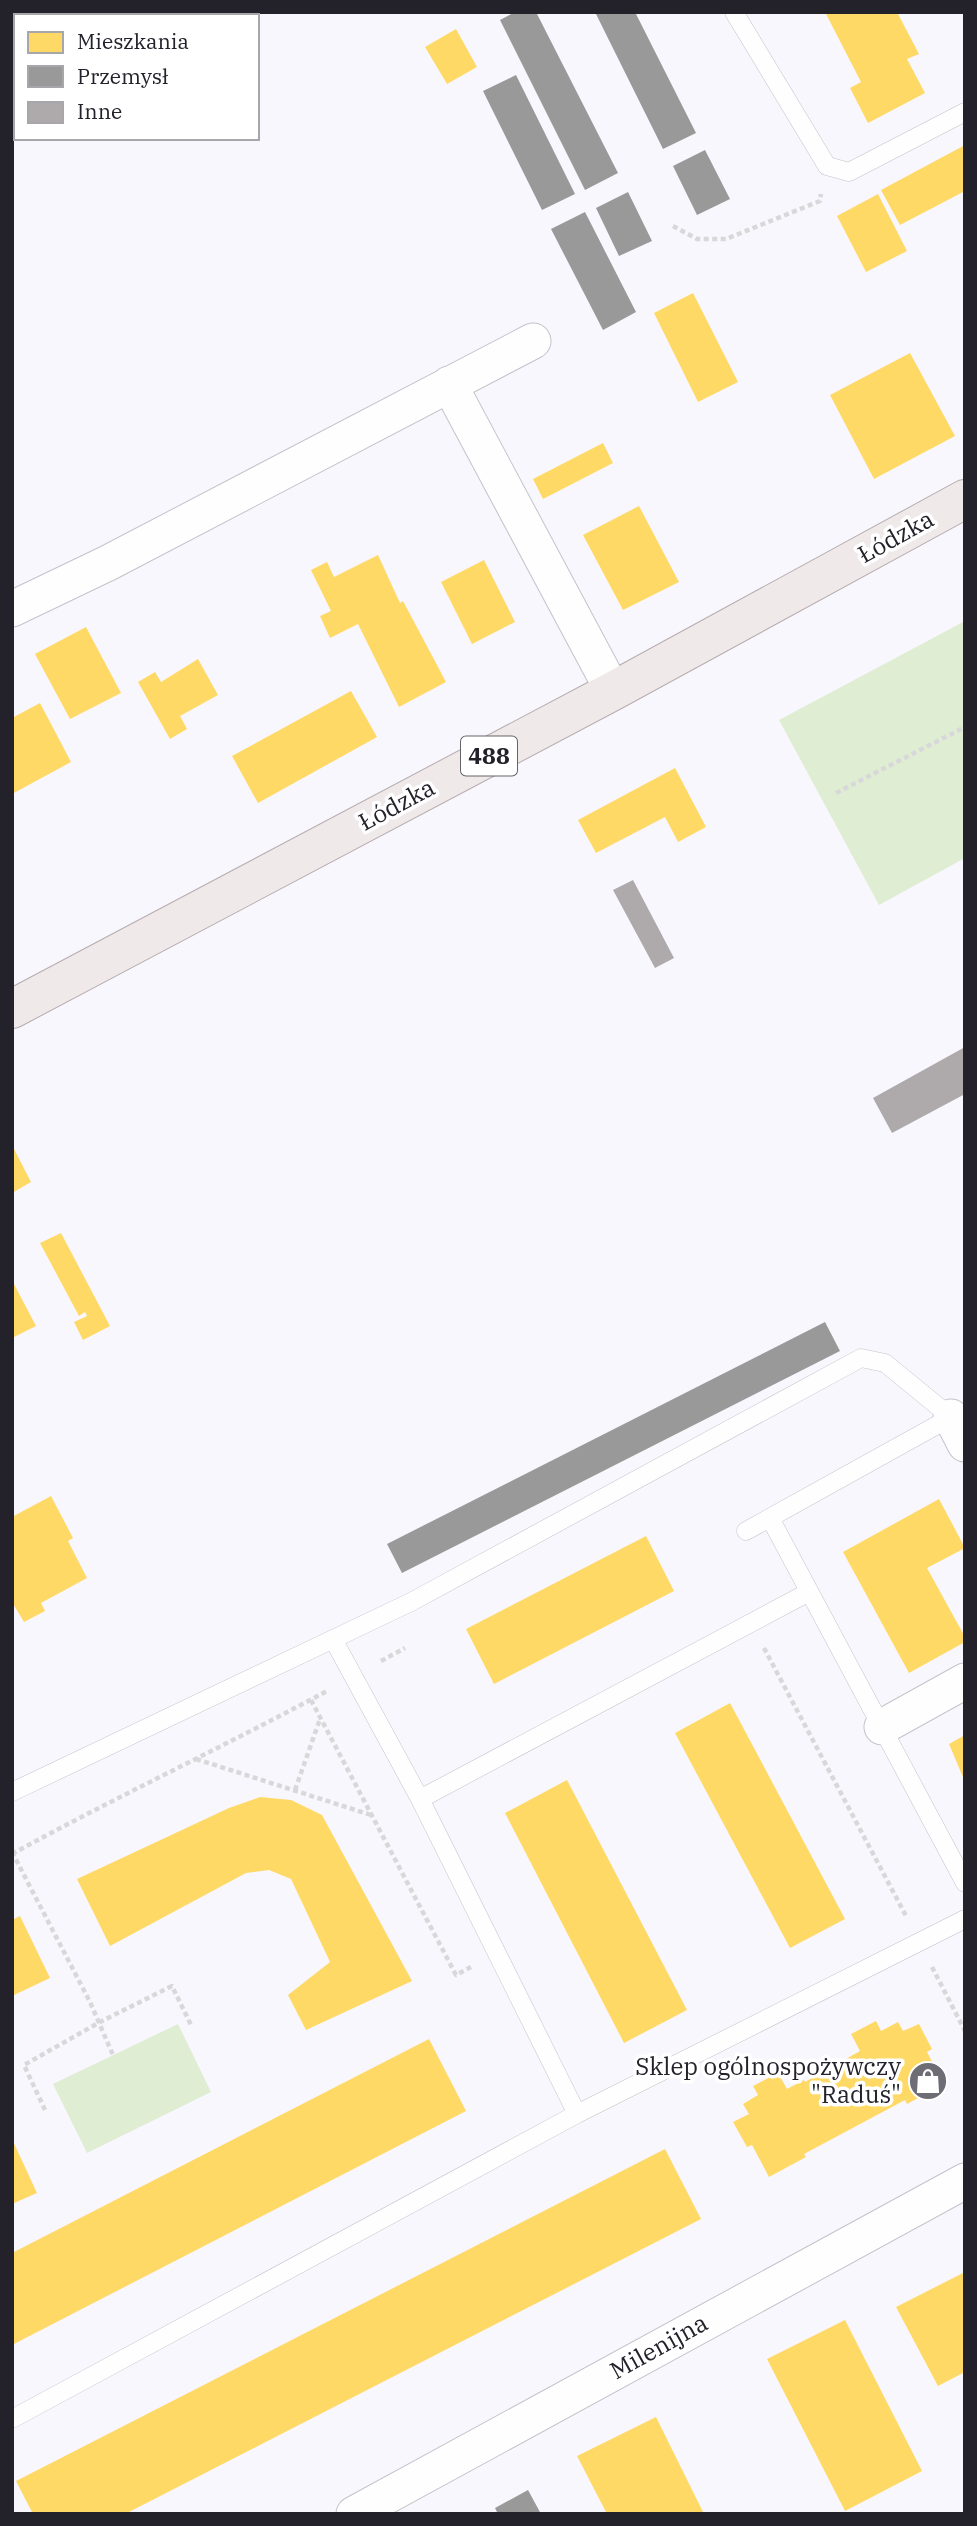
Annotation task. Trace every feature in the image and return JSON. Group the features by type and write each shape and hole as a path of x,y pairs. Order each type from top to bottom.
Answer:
{"main road":[{"name":"Łódzka","path":"12,1009 612,691 965,499"}],"street":[{"path":"12,609 108,563 533,341"},
{"path":"449,384 612,691"},
{"path":"882,1727 965,1681"},
{"name":"Milenijna","path":"354,2514 965,2181"}],"lane":[{"path":"734,12 827,166 849,172 965,112"},
{"path":"12,1793 411,1602 861,1358 885,1363 960,1424 746,1531"},
{"path":"770,1518 965,1883"},
{"path":"420,1799 809,1592"},
{"path":"333,1639 420,1799 577,2113"},
{"path":"12,2419 577,2113 965,1919"}],"path":[{"path":"673,226 697,239 726,239 820,201 827,166"},
{"path":"836,793 965,727"},
{"path":"751,1623 965,2031"},
{"path":"113,2055 100,2022 12,1853 311,1700 456,1975 474,1965"},
{"path":"295,1790 321,1717"},
{"path":"196,1759 372,1815"},
{"path":"45,2110 24,2065 100,2022 172,1986 192,2027"}],"green space":[{"path":"965,621 965,858 879,905 779,720"},
{"path":"178,2024 211,2092 87,2153 53,2084"}],"building: Mieszkania":[{"path":"825,12 897,12 919,54 907,59 925,93 868,123 850,88 861,82"},
{"path":"456,29 477,67 447,84 425,47"},
{"path":"965,145 965,191 900,225 881,190"},
{"path":"878,194 907,251 866,272 837,216"},
{"path":"693,293 738,382 698,402 654,313"},
{"path":"910,353 955,436 874,479 830,395"},
{"path":"603,443 613,463 543,499 533,479"},
{"path":"639,506 679,582 623,610 583,535"},
{"path":"378,555 400,603 403,601 446,682 399,707 358,624 330,638 320,616 331,611 311,570 327,562 334,577"},
{"path":"484,560 515,622 472,644 441,582"},
{"path":"86,627 121,693 70,719 35,654"},
{"path":"198,659 218,695 180,716 187,729 170,739 138,682 155,672 161,682"},
{"path":"351,691 377,737 258,803 232,756"},
{"path":"40,703 71,762 12,794 12,718"},
{"path":"675,768 706,827 678,842 665,817 596,853 578,820"},
{"path":"12,1145 31,1182 12,1193"},
{"path":"61,1233 110,1326 83,1340 74,1322 87,1316 85,1312 79,1316 40,1243"},
{"path":"14,1284 36,1326 12,1338 12,1285"},
{"path":"51,1496 73,1538 68,1541 87,1578 41,1603 45,1611 24,1622 12,1602 12,1517"},
{"path":"939,1499 965,1548 927,1568 965,1637 965,1642 909,1673 843,1552"},
{"path":"646,1536 674,1591 494,1684 466,1629"},
{"path":"730,1703 845,1919 790,1948 675,1733"},
{"path":"965,1735 965,1782 949,1744"},
{"path":"567,1780 687,2010 624,2043 505,1813"},
{"path":"260,1797 291,1800 322,1815 412,1981 306,2030 288,1995 330,1962 291,1879 269,1870 246,1873 110,1946 77,1879 229,1808"},
{"path":"20,1916 50,1978 12,1996 12,1920"},
{"path":"876,2021 881,2031 898,2022 903,2031 919,2024 932,2049 927,2052 944,2084 907,2104 905,2100 804,2154 806,2157 769,2177 752,2145 747,2147 733,2122 749,2114 743,2104 758,2095 753,2086 778,2073 787,2089 804,2080 805,2082 860,2051 851,2034"},
{"path":"429,2039 466,2111 12,2345 12,2253"},
{"path":"12,2139 37,2193 12,2204"},
{"path":"665,2149 701,2219 125,2514 33,2514 16,2481"},
{"path":"965,2272 965,2372 938,2386 896,2307"},
{"path":"845,2320 922,2471 845,2511 767,2359"},
{"path":"656,2417 704,2514 607,2514 577,2456"}],"building: Przemysł":[{"path":"515,12 536,12 618,173 585,190 500,20"},
{"path":"595,12 635,12 696,133 663,149"},
{"path":"516,75 575,194 542,210 483,91"},
{"path":"705,150 730,199 697,215 673,166"},
{"path":"628,192 652,241 619,256 596,208"},
{"path":"585,212 636,312 603,330 551,229"},
{"path":"825,1322 840,1351 402,1573 387,1544"},
{"path":"528,2490 541,2514 498,2514 495,2508"}],"building: Inne":[{"path":"633,880 674,958 655,968 613,890"},
{"path":"965,1047 965,1094 892,1133 873,1098"}],"place":[{"name":"Sklep ogólnospożywczy \"Raduś\"","path":"928,2081"}]}
